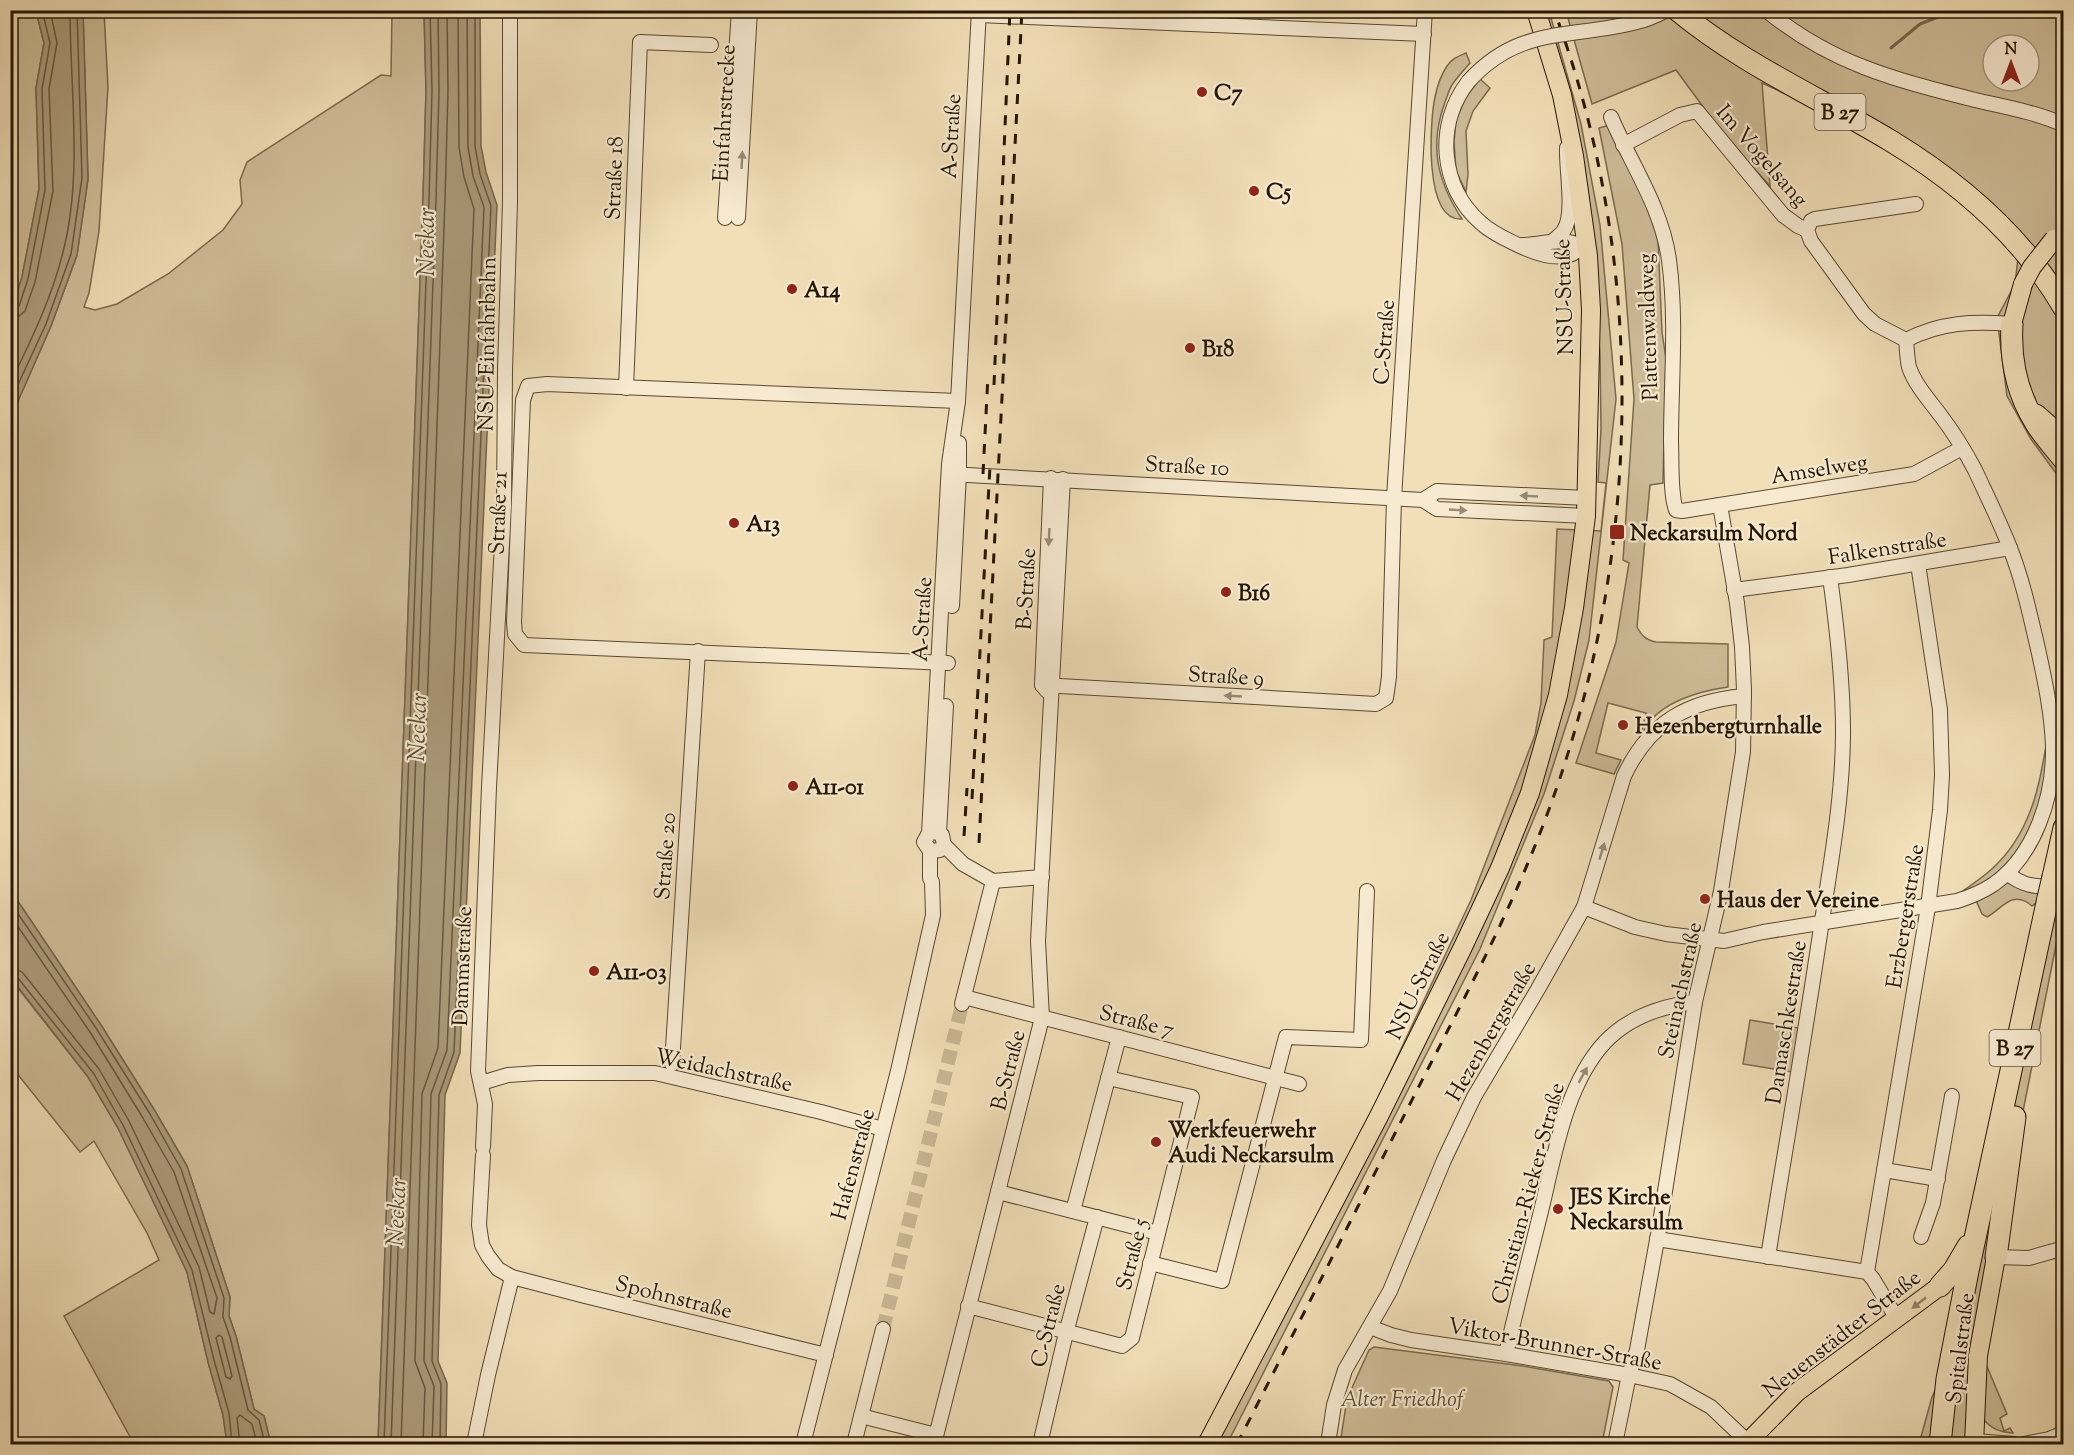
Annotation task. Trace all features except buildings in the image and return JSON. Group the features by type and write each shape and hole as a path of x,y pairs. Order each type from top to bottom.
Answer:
{"highway":[{"name":"B 27","path":"1677,10 1731,50 1891,141 1948,180 1982,207 2024,251 2043,274 2064,308"},
{"path":"2012,324 2012,357 2020,389 2034,421 2064,460"},
{"path":"2020,389 2038,417 2053,430 2064,431"},
{"name":"B 27","path":"1941,1438 2015,1117 2058,890 2064,828"},
{"name":"B 27","path":"1941,1438 1947,1379 1978,1227 2058,890"},
{"path":"1996,1257 2011,1161 2015,1117"},
{"path":"1940,1286 1954,1270 1978,1227"}],"main road":[{"name":"NSU-Straße","path":"1207,1444 1384,1106 1462,950 1514,836 1530,793 1558,695 1575,608 1587,507 1590,288 1568,122 1536,10"},
{"path":"2012,324 2023,284 2032,267 2059,235"},
{"name":"Spitalstraße","path":"1974,1442 1978,1356 1996,1257"},
{"name":"Neuenstädter Straße","path":"1748,1444 1797,1392 1940,1286"}],"street":[{"name":"NSU-Einfahrbahn","path":"489,787 504,506 510,202 510,10"},
{"name":"Einfahrstrecke","path":"739,10 732,218 750,10"},
{"name":"C-Straße","path":"1389,677 1394,498 1425,10"},
{"path":"1590,288 1573,260 1562,256 1534,253 1504,239 1480,223 1468,209 1458,195 1450,176 1446,156 1450,115 1460,92 1480,68 1522,43 1544,37 1630,24 1667,10"},
{"path":"1766,10 1821,47 1866,70 1906,83 2033,113 2064,125"},
{"path":"979,13 1424,34"},
{"name":"A-Straße","path":"932,887 937,880 936,842 944,663 979,13"},
{"name":"Straße 18","path":"627,388 640,42 711,45"},
{"path":"2001,106 2030,116 2064,135"},
{"name":"Im Vogelsang","path":"1623,145 1680,115 1697,111 1781,213 1789,221 1807,230"},
{"name":"Plattenwaldweg","path":"1611,117 1658,216 1669,261 1672,467 1676,510"},
{"path":"1554,240 1564,230 1570,215 1566,167 1568,122"},
{"path":"1906,340 1875,324 1864,314 1811,241 1807,230 1811,221 1815,219 1916,204"},
{"path":"1517,245 1534,245 1554,240 1585,245"},
{"path":"1562,256 1574,253 1585,245"},
{"path":"1906,340 1924,331 1945,326 1975,323 2012,324"},
{"path":"1584,907 1635,927 1666,934 1724,941 1763,932 1928,907 1974,896 2007,873 2028,844 2041,818 2051,780 2053,748 2051,713 2023,585 2010,548 1973,467 1913,376 1908,363 1906,340"},
{"name":"Straße 21","path":"944,663 524,645 515,634 523,400 528,386 547,384 958,404"},
{"name":"Amselweg","path":"1676,510 1914,474 1962,448"},
{"name":"Straße 10","path":"954,474 1423,500 1437,509 1587,507"},
{"name":"B-Straße","path":"935,1440 1042,1018 1038,941 1057,479"},
{"name":"Steinachstraße","path":"1615,1444 1629,1375 1637,1350 1695,1002 1711,940 1743,752 1742,647 1720,505"},
{"name":"Falkenstraße","path":"1734,590 1918,564 2010,548"},
{"name":"Erzbergerstraße","path":"1867,1272 1928,907 1941,810 1941,736 1935,668 1918,564"},
{"name":"Damaschkestraße","path":"1768,1257 1837,820 1843,731 1840,652 1830,577"},
{"name":"Straße 20","path":"672,1064 698,651"},
{"name":"Straße 9","path":"1049,689 1376,704 1386,698 1389,677"},
{"name":"Hezenbergstraße","path":"1328,1444 1337,1394 1346,1370 1390,1291 1435,1180 1474,1097 1584,907 1624,776 1639,748 1656,729 1686,709 1710,700 1744,696"},
{"name":"Dammstraße","path":"489,787 478,1071 485,1104 479,1225 482,1245 488,1256 498,1269 512,1277"},
{"path":"936,842 963,864 993,881 1042,877"},
{"path":"2007,873 2022,884 2058,890"},
{"name":"Straße 7","path":"993,881 963,1001 1119,1037 1299,1084"},
{"name":"Hafenstraße","path":"803,1444 925,953 933,915 932,887"},
{"path":"1150,1263 1222,1281 1286,1037 1360,1040 1367,891"},
{"name":"Christian-Rieker-Straße","path":"1506,1354 1547,1187 1567,1114 1580,1080 1599,1050 1621,1029 1662,1008 1695,1002"},
{"path":"1073,1210 1119,1037"},
{"name":"Weidachstraße","path":"482,1083 508,1075 538,1073 655,1073 883,1129"},
{"name":"Straße 5","path":"968,1306 1122,1346 1132,1338 1192,1097 1108,1078"},
{"name":"Neuenstädter Straße","path":"1921,1237 1933,1203 1952,1096"},
{"path":"1884,1170 1938,1179"},
{"path":"998,1192 1158,1233"},
{"name":"C-Straße","path":"1040,1444 1066,1333 1097,1217"},
{"path":"1657,1239 1867,1272 1897,1318"},
{"path":"1996,1257 2029,1258 2064,1248"},
{"path":"474,1444 512,1277"},
{"name":"Spohnstraße","path":"512,1277 826,1355"},
{"name":"Viktor-Brunner-Straße","path":"1370,1327 1411,1340 1506,1354 1670,1384 1711,1407 1748,1444"},
{"path":"854,1444 883,1329"},
{"path":"861,1416 935,1440"},
{"path":"2024,1444 2049,1439 2064,1432"},
{"path":"1974,1442 2014,1444"}],"green space":[{"path":"10,11 36,11 44,43 36,88 39,189 22,277 11,312"},
{"path":"83,11 104,11 108,87 99,231 89,293 84,307 95,310 117,304 168,274 223,230 242,204 240,180 247,162 381,75 391,76 392,11 424,11 426,91 423,199 378,1444 271,1444 264,1416 254,1409 229,1316 230,1297 187,1166 101,1025 11,891 11,417 51,326 77,255 88,179"},
{"path":"1539,11 1549,11 1581,124 1600,225 1616,399 1589,640 1574,701 1544,794 1480,949 1227,1444 1206,1444 1286,1294 1471,900 1535,735 1541,703 1544,640 1552,637 1557,529 1601,531 1606,483 1598,482 1601,429 1600,354 1592,244"},
{"path":"1566,11 2063,11 2063,483 2031,439 2007,396 1997,318 2015,284 2018,258 2002,239 1921,169 1797,99 1762,83 1770,186 1726,138 1676,70 1592,104"},
{"path":"1466,53 1470,63 1449,91 1437,134 1441,177 1462,219 1449,216 1441,204 1435,188 1431,146 1433,109 1440,81 1451,61"},
{"path":"1480,79 1490,88 1473,111 1466,131 1468,174 1466,192 1456,171 1454,142 1456,120 1466,97"},
{"path":"1610,125 1651,210 1658,239 1662,332 1666,359 1663,483 1650,485 1637,627 1645,637 1656,642 1728,644 1728,687 1686,697 1666,707 1650,721 1640,738 1646,713 1608,703 1596,753 1621,760 1614,774 1576,763 1616,642 1629,563 1623,560 1634,399 1622,244 1599,128"},
{"path":"2051,713 2046,801 2007,873 2041,886 2039,901 2032,906 2019,899 2013,900 1987,917 1982,914 1974,896 1945,904 1991,870 2021,831 2036,794"},
{"path":"2063,803 2063,910 1994,1257 1969,1444 1919,1444 1932,1397 1943,1373"},
{"path":"10,978 88,1077 118,1128 187,1272 223,1415 227,1444 134,1444 64,1316 159,1260 147,1233 94,1141 80,1152 11,1066"},
{"path":"1750,1020 1799,1028 1792,1072 1743,1064"},
{"name":"Alter Friedhof","path":"1374,1347 1523,1366 1609,1381 1613,1387 1602,1444 1340,1444 1347,1399 1369,1350"},
{"path":"1983,1357 2007,1414 2000,1418 2004,1431 2010,1428 2013,1433 2004,1432 1996,1429 1983,1419"}],"water":[{"path":"36,11 83,11 88,179 77,255 51,326 11,417 11,312 22,277 39,189 36,88 44,43"},
{"name":"Neckar","path":"424,11 480,11 481,146 486,172 497,205 460,1053 445,1095 438,1361 447,1383 446,1444 378,1444 423,199 426,91"},
{"path":"11,891 101,1025 187,1166 230,1297 229,1316 254,1409 264,1416 271,1444 227,1444 223,1415 187,1272 118,1128 88,1077 11,978"}],"waterway":[{"path":"1891,48 1920,24 1956,10"}],"tunnel":[{"path":"883,1329 962,1005"}],"railway":[{"path":"994,385 1010,10"},
{"path":"979,843 1022,10"},
{"path":"1237,1444 1516,891 1545,820 1577,722 1601,622 1616,519 1622,416 1619,312 1607,209 1585,108 1554,10"},
{"path":"983,474 988,375"},
{"path":"972,799 990,466"},
{"path":"964,836 967,788"}],"place":[{"name":"C7","path":"1202,92"},
{"name":"C5","path":"1254,191"},
{"name":"A14","path":"792,289"},
{"name":"B18","path":"1190,348"},
{"name":"A13","path":"734,523"},
{"name":"Neckarsulm Nord","path":"1617,532"},
{"name":"B16","path":"1226,592"},
{"name":"Hezenbergturnhalle","path":"1623,725"},
{"name":"A11-01","path":"793,786"},
{"name":"Haus der Vereine","path":"1705,899"},
{"name":"A11-03","path":"594,971"},
{"name":"Werkfeuerwehr Audi Neckarsulm","path":"1156,1142"},
{"name":"JES Kirche Neckarsulm","path":"1558,1209"}]}
